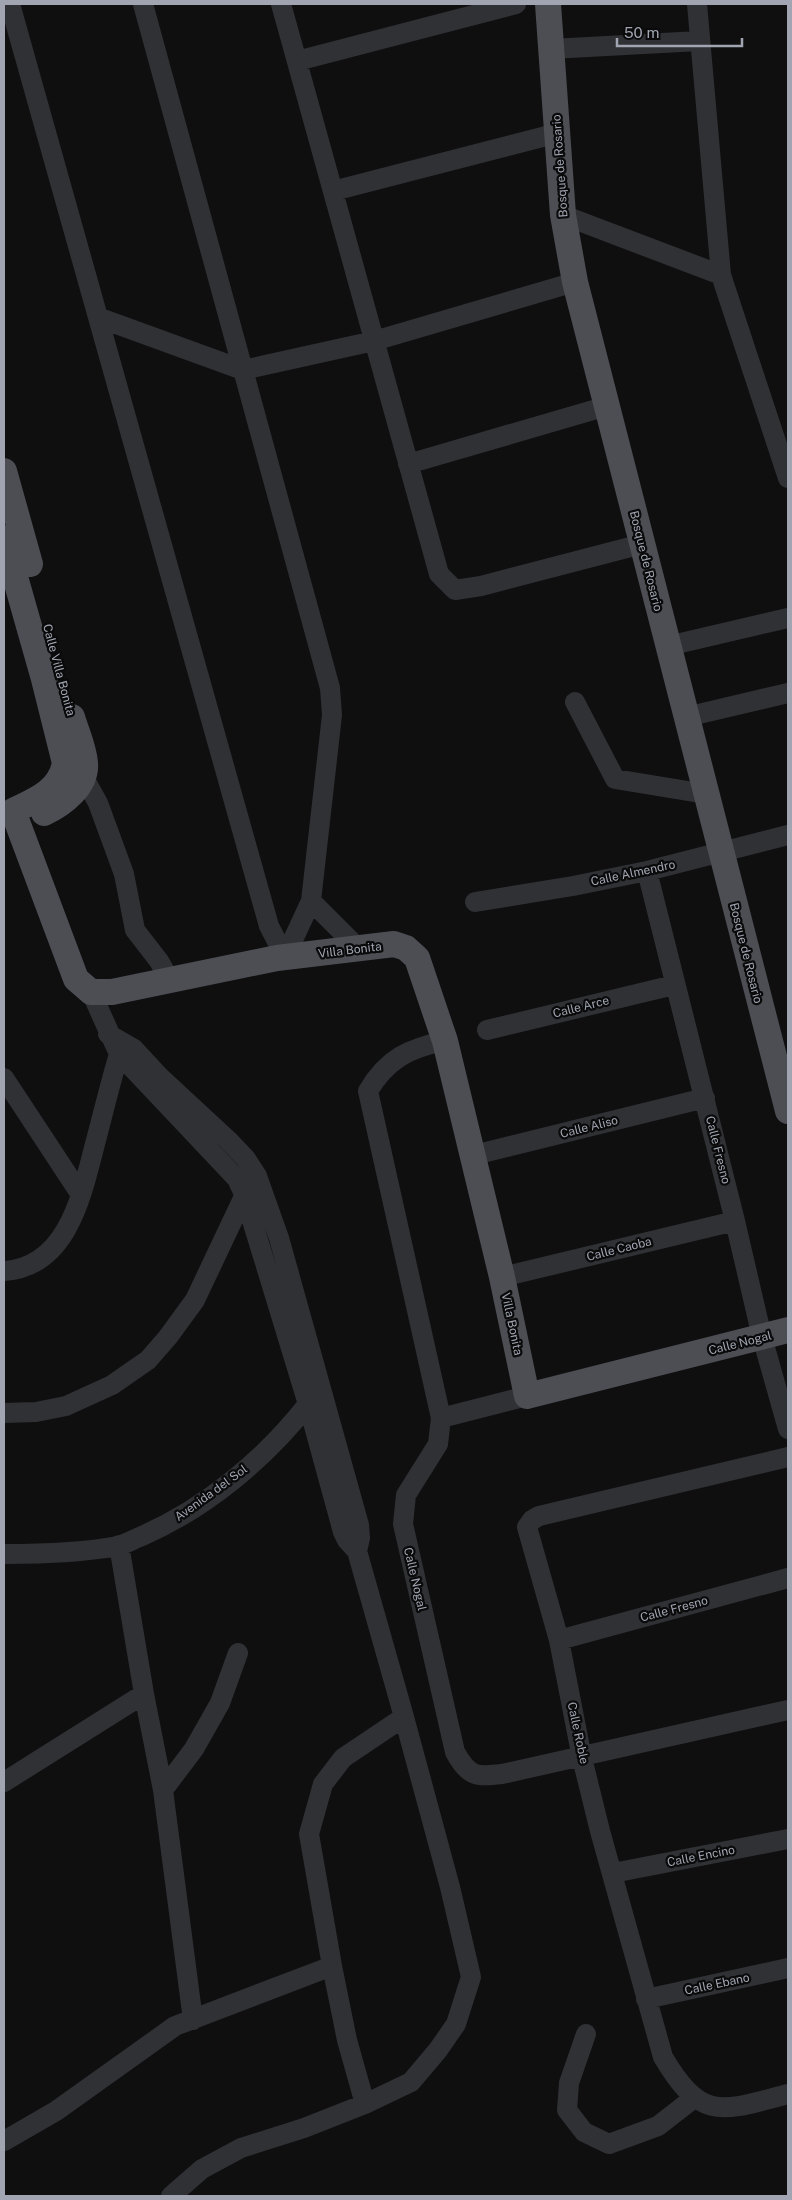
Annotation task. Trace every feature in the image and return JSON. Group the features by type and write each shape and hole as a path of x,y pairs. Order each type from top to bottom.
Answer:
{"main road":[{"name":"Bosque de Rosario","path":"548,4 563,215 575,282 788,1111"},
{"name":"Calle Villa Bonita","path":"4,470 85,763 73,775 65,763 4,538"},
{"path":"73,775 77,788 68,798 51,810 8,814 31,863 76,979 91,992"},
{"name":"Villa Bonita","path":"91,992 112,992 285,957 394,944 406,948 418,958 445,1041 474,1155 527,1396"},
{"name":"Calle Nogal","path":"527,1396 788,1330"}],"street":[{"path":"10,4 100,318 269,926 285,957"},
{"path":"143,4 330,688 332,715 311,901 285,957"},
{"path":"281,4 439,574 455,590 481,586 642,544"},
{"path":"297,61 516,4"},
{"path":"696,4 721,275 788,478"},
{"path":"551,49 698,41"},
{"path":"333,190 558,134"},
{"path":"563,215 721,275"},
{"path":"100,318 243,370 374,341 575,282"},
{"path":"408,464 607,406"},
{"path":"668,646 788,618"},
{"path":"686,718 788,693"},
{"path":"575,702 615,780 706,794"},
{"path":"73,775 98,803 124,874 134,930 159,961 170,980"},
{"name":"Calle Almendro","path":"475,902 647,872 788,835"},
{"name":"Calle Fresno","path":"647,872 674,985 705,1098 762,1337 788,1429"},
{"path":"311,901 360,949"},
{"name":"Calle Arce","path":"487,1030 674,985"},
{"path":"91,992 108,1034 235,1176 244,1194 308,1404 343,1532 347,1540 357,1551 450,1887 472,1977 456,2024 438,2050 411,2082 365,2104 304,2128 241,2148 202,2169 171,2196"},
{"path":"441,1418 368,1091 379,1073 398,1058 419,1046 445,1041"},
{"path":"122,1049 228,1140 246,1159 257,1176 279,1238 325,1397 359,1525 360,1538 357,1551"},
{"path":"4,1271 25,1268 46,1254 64,1234 77,1208 122,1049"},
{"path":"4,1078 81,1195"},
{"name":"Calle Aliso","path":"474,1155 705,1098"},
{"path":"4,1413 36,1412 66,1406 112,1385 148,1360 168,1337 195,1300 244,1194 257,1176"},
{"name":"Calle Caoba","path":"502,1277 735,1221"},
{"name":"Calle Nogal","path":"527,1396 441,1418 438,1444 406,1495 403,1524 455,1752 469,1772 480,1777 502,1774 582,1758 788,1710"},
{"name":"Avenida del Sol","path":"4,1554 44,1554 119,1545 156,1530 186,1513 237,1476 292,1425 308,1404"},
{"name":"Calle Roble","path":"788,1457 532,1520 527,1527 559,1640 582,1758 600,1831 663,2057 677,2081 694,2098 712,2107 730,2109 788,2094"},
{"path":"119,1545 144,1694 163,1790 193,2020"},
{"name":"Calle Fresno","path":"559,1640 788,1578"},
{"path":"163,1790 194,1749 220,1703 238,1653"},
{"path":"4,1782 144,1694"},
{"path":"365,2104 347,2040 309,1834 323,1784 342,1758 404,1717"},
{"path":"4,1765 4,1791"},
{"name":"Calle Encino","path":"613,1873 788,1839"},
{"path":"4,2141 56,2111 176,2026 332,1966"},
{"name":"Calle Ebano","path":"646,1999 788,1968"},
{"path":"586,2034 569,2083 567,2110 584,2132 609,2144 658,2126 694,2098"}]}
